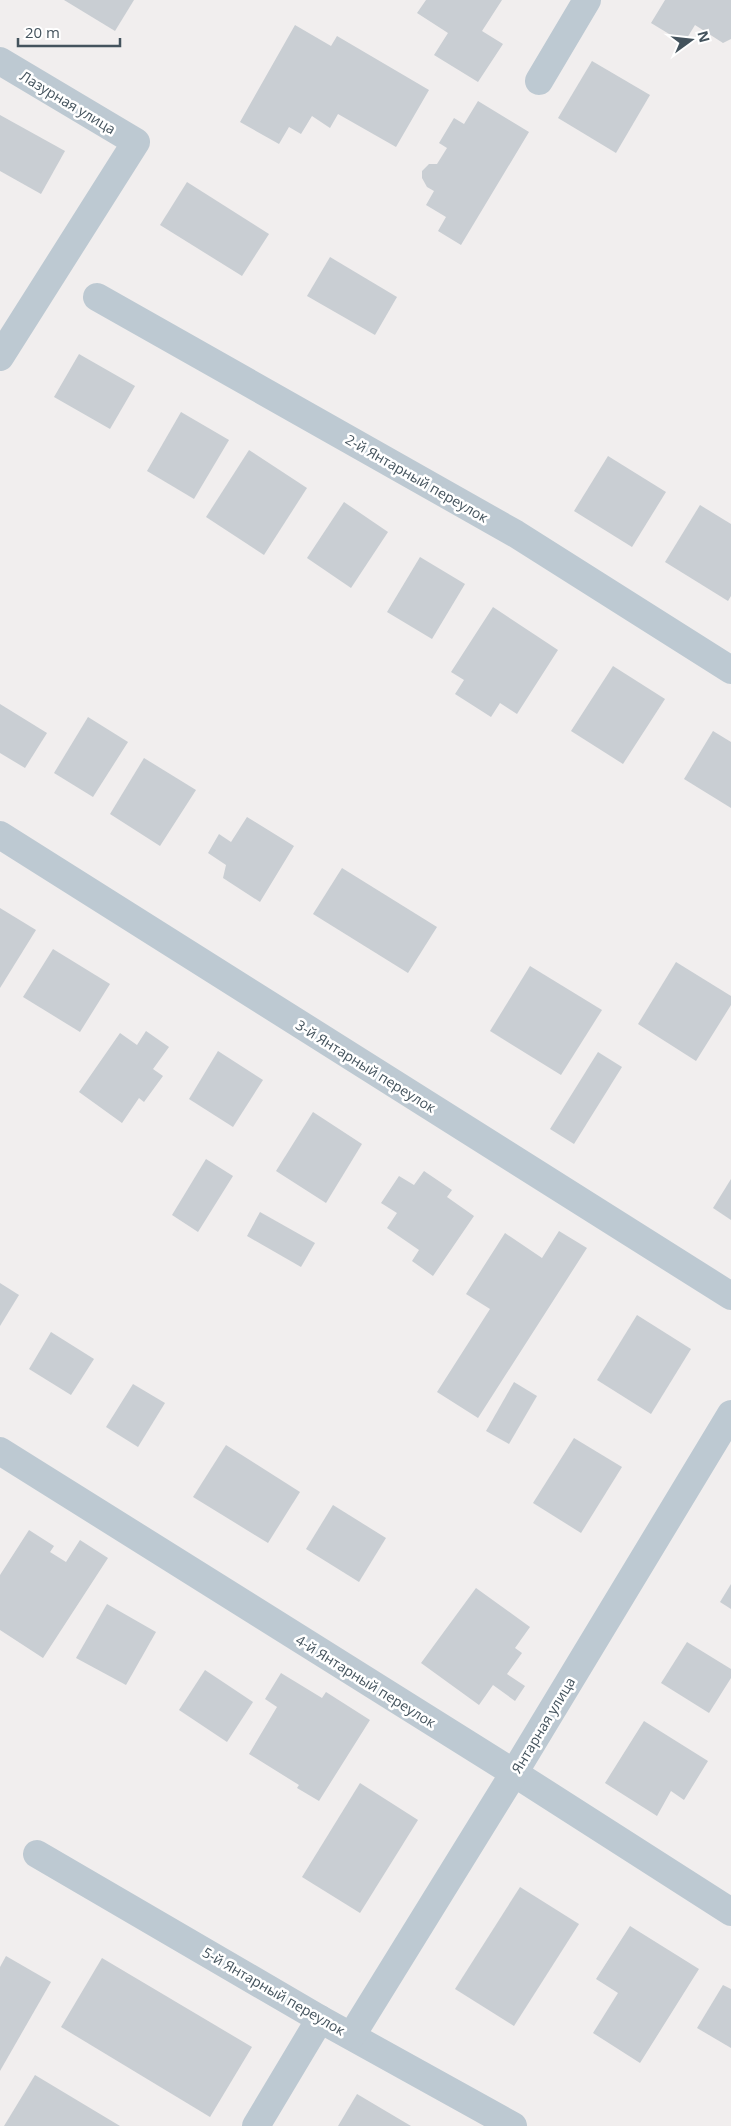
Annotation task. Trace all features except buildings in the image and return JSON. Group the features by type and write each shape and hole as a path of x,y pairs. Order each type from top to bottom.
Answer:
{"street":[{"path":"538,81 586,0"},
{"name":"Лазурная улица","path":"0,61 136,142 0,357"},
{"name":"2-й Янтарный переулок","path":"97,297 516,534 731,670"},
{"name":"3-й Янтарный переулок","path":"0,835 731,1296"},
{"name":"Янтарная улица","path":"352,2035 514,1773 731,1414"},
{"name":"4-й Янтарный переулок","path":"0,1451 514,1773 731,1912"},
{"name":"5-й Янтарный переулок","path":"37,1854 320,2019 352,2035 513,2126"},
{"path":"256,2126 320,2019"}]}
